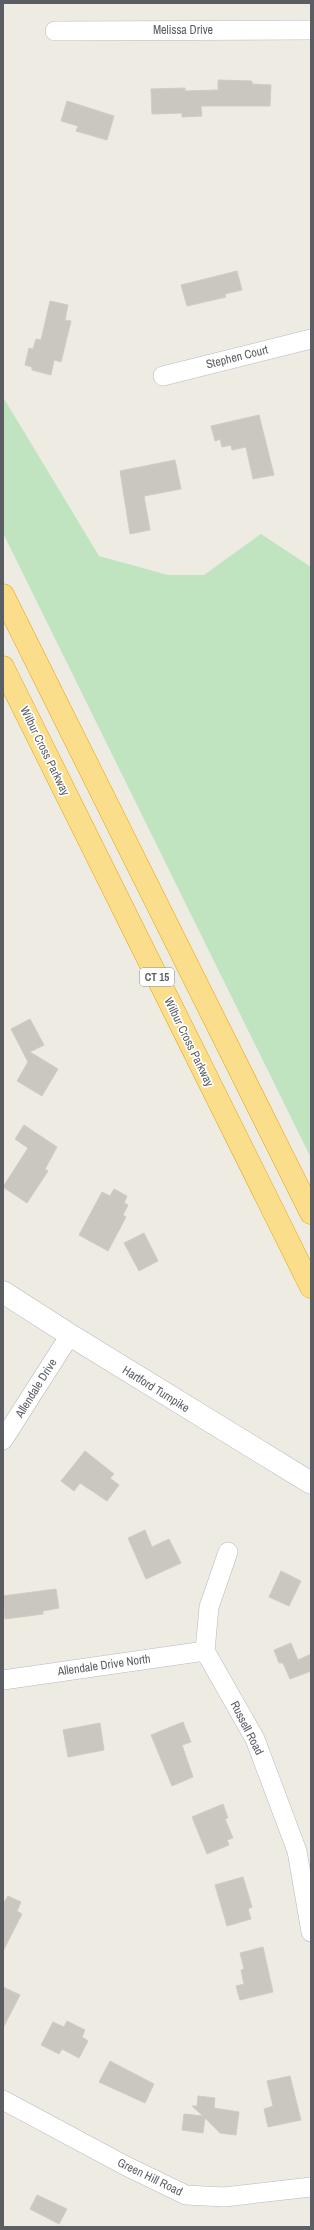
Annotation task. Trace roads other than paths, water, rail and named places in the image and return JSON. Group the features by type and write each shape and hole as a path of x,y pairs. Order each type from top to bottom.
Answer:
{"highway":[{"name":"CT 15","path":"3,595 311,1213"},
{"name":"Wilbur Cross Parkway","path":"3,668 311,1287"}],"main road":[{"name":"Hartford Turnpike","path":"3,1292 70,1335 311,1483"}],"street":[{"name":"Melissa Drive","path":"55,31 311,30"},
{"name":"Stephen Court","path":"163,376 311,339"},
{"name":"Allendale Drive","path":"3,1440 70,1335"},
{"path":"204,1651 209,1607 228,1552"},
{"name":"Allendale Drive North","path":"3,1680 204,1651"},
{"name":"Russell Road","path":"204,1651 255,1739 297,1851 311,1932"},
{"name":"Green Hill Road","path":"3,2100 126,2166 186,2195 224,2197 311,2187"}]}
